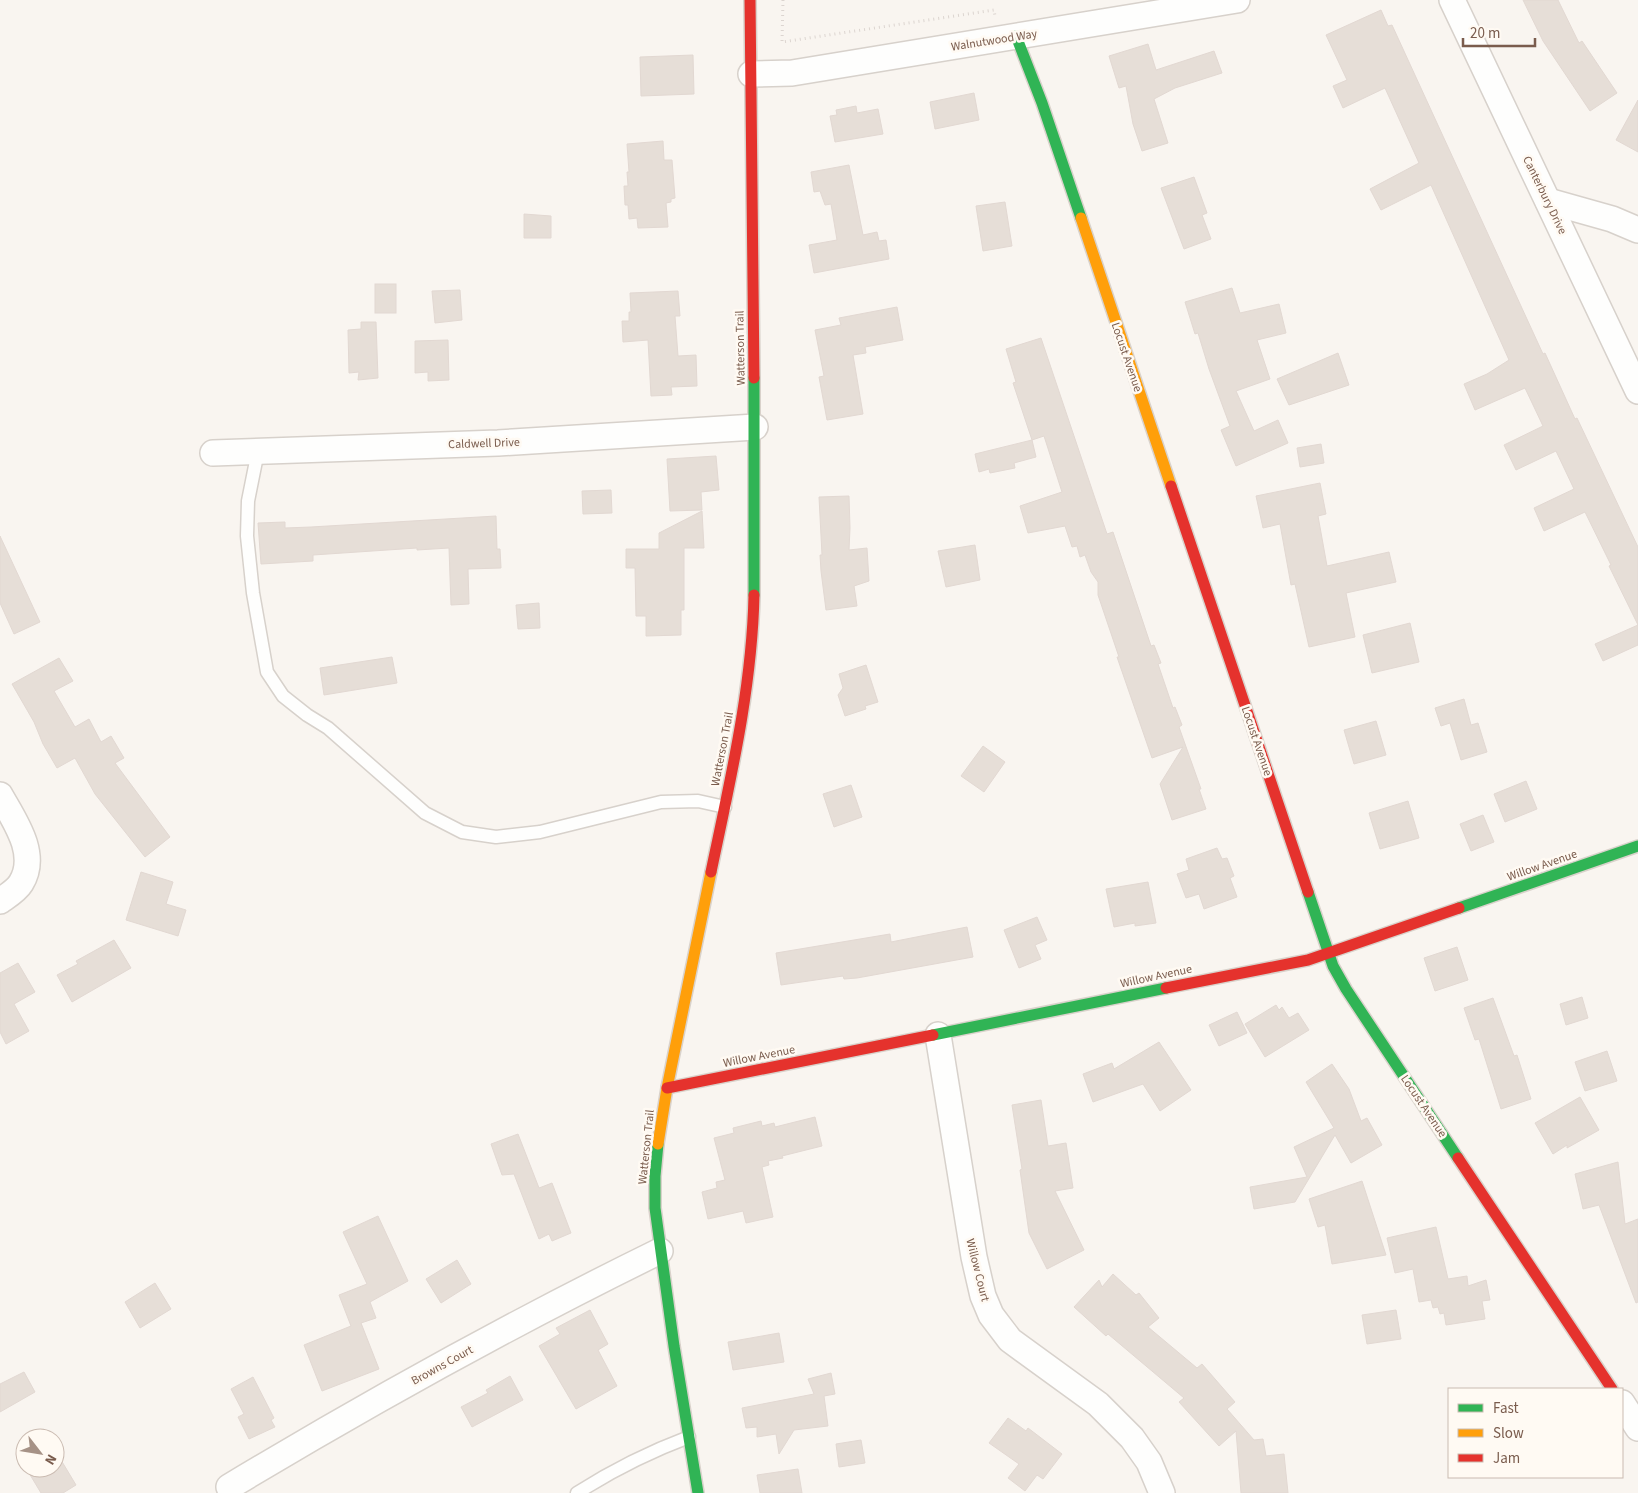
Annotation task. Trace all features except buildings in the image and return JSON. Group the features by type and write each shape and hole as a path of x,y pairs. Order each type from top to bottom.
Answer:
{"street":[{"name":"Watterson Trail","path":"698,1493 660,1251 655,1208 655,1176 659,1133 667,1088 725,807 745,699 751,652 754,598 755,427 750,0"},
{"name":"Walnutwood Way","path":"751,74 792,73 1237,0"},
{"name":"Canterbury Drive","path":"1452,0 1638,391"},
{"name":"Locust Avenue","path":"1007,38 1042,103 1333,966 1351,997 1611,1388"},
{"path":"1548,201 1612,219 1638,230"},
{"name":"Caldwell Drive","path":"213,453 498,443 755,427"},
{"path":"0,795 22,834 27,859 25,874 21,884 0,901"},
{"name":"Willow Avenue","path":"667,1088 1308,960 1638,846"},
{"name":"Willow Court","path":"938,1035 974,1257 982,1296 991,1315 1010,1340 1098,1404 1132,1438 1149,1462 1162,1493"},
{"name":"Browns Court","path":"228,1487 458,1356 570,1295 660,1251"},
{"path":"1623,1405 1638,1428"}],"lane":[{"path":"258,451 248,501 247,536 253,593 266,672 283,696 307,715 328,728 425,813 462,832 496,837 540,832 660,802 698,801 725,807"},
{"path":"577,1493 609,1472 654,1450 689,1437"}],"path":[{"path":"783,0 782,42 994,10 1007,38"}],"traffic: fast":[{"path":"1016,36 1042,103 1081,218"},
{"path":"754,378 754,595"},
{"path":"1459,908 1638,846"},
{"path":"1308,892 1333,966 1346,989 1458,1158"},
{"path":"933,1035 1166,988"},
{"path":"658,1144 655,1208 674,1346 698,1493"}],"traffic: slow":[{"path":"1081,218 1171,486"},
{"path":"658,1144 667,1088 711,872"}],"traffic: jam":[{"path":"750,0 754,378"},
{"path":"1171,486 1308,892"},
{"path":"711,872 745,700 754,595"},
{"path":"1166,988 1308,960 1459,908"},
{"path":"667,1088 933,1035"},
{"path":"1458,1158 1611,1388"}]}
